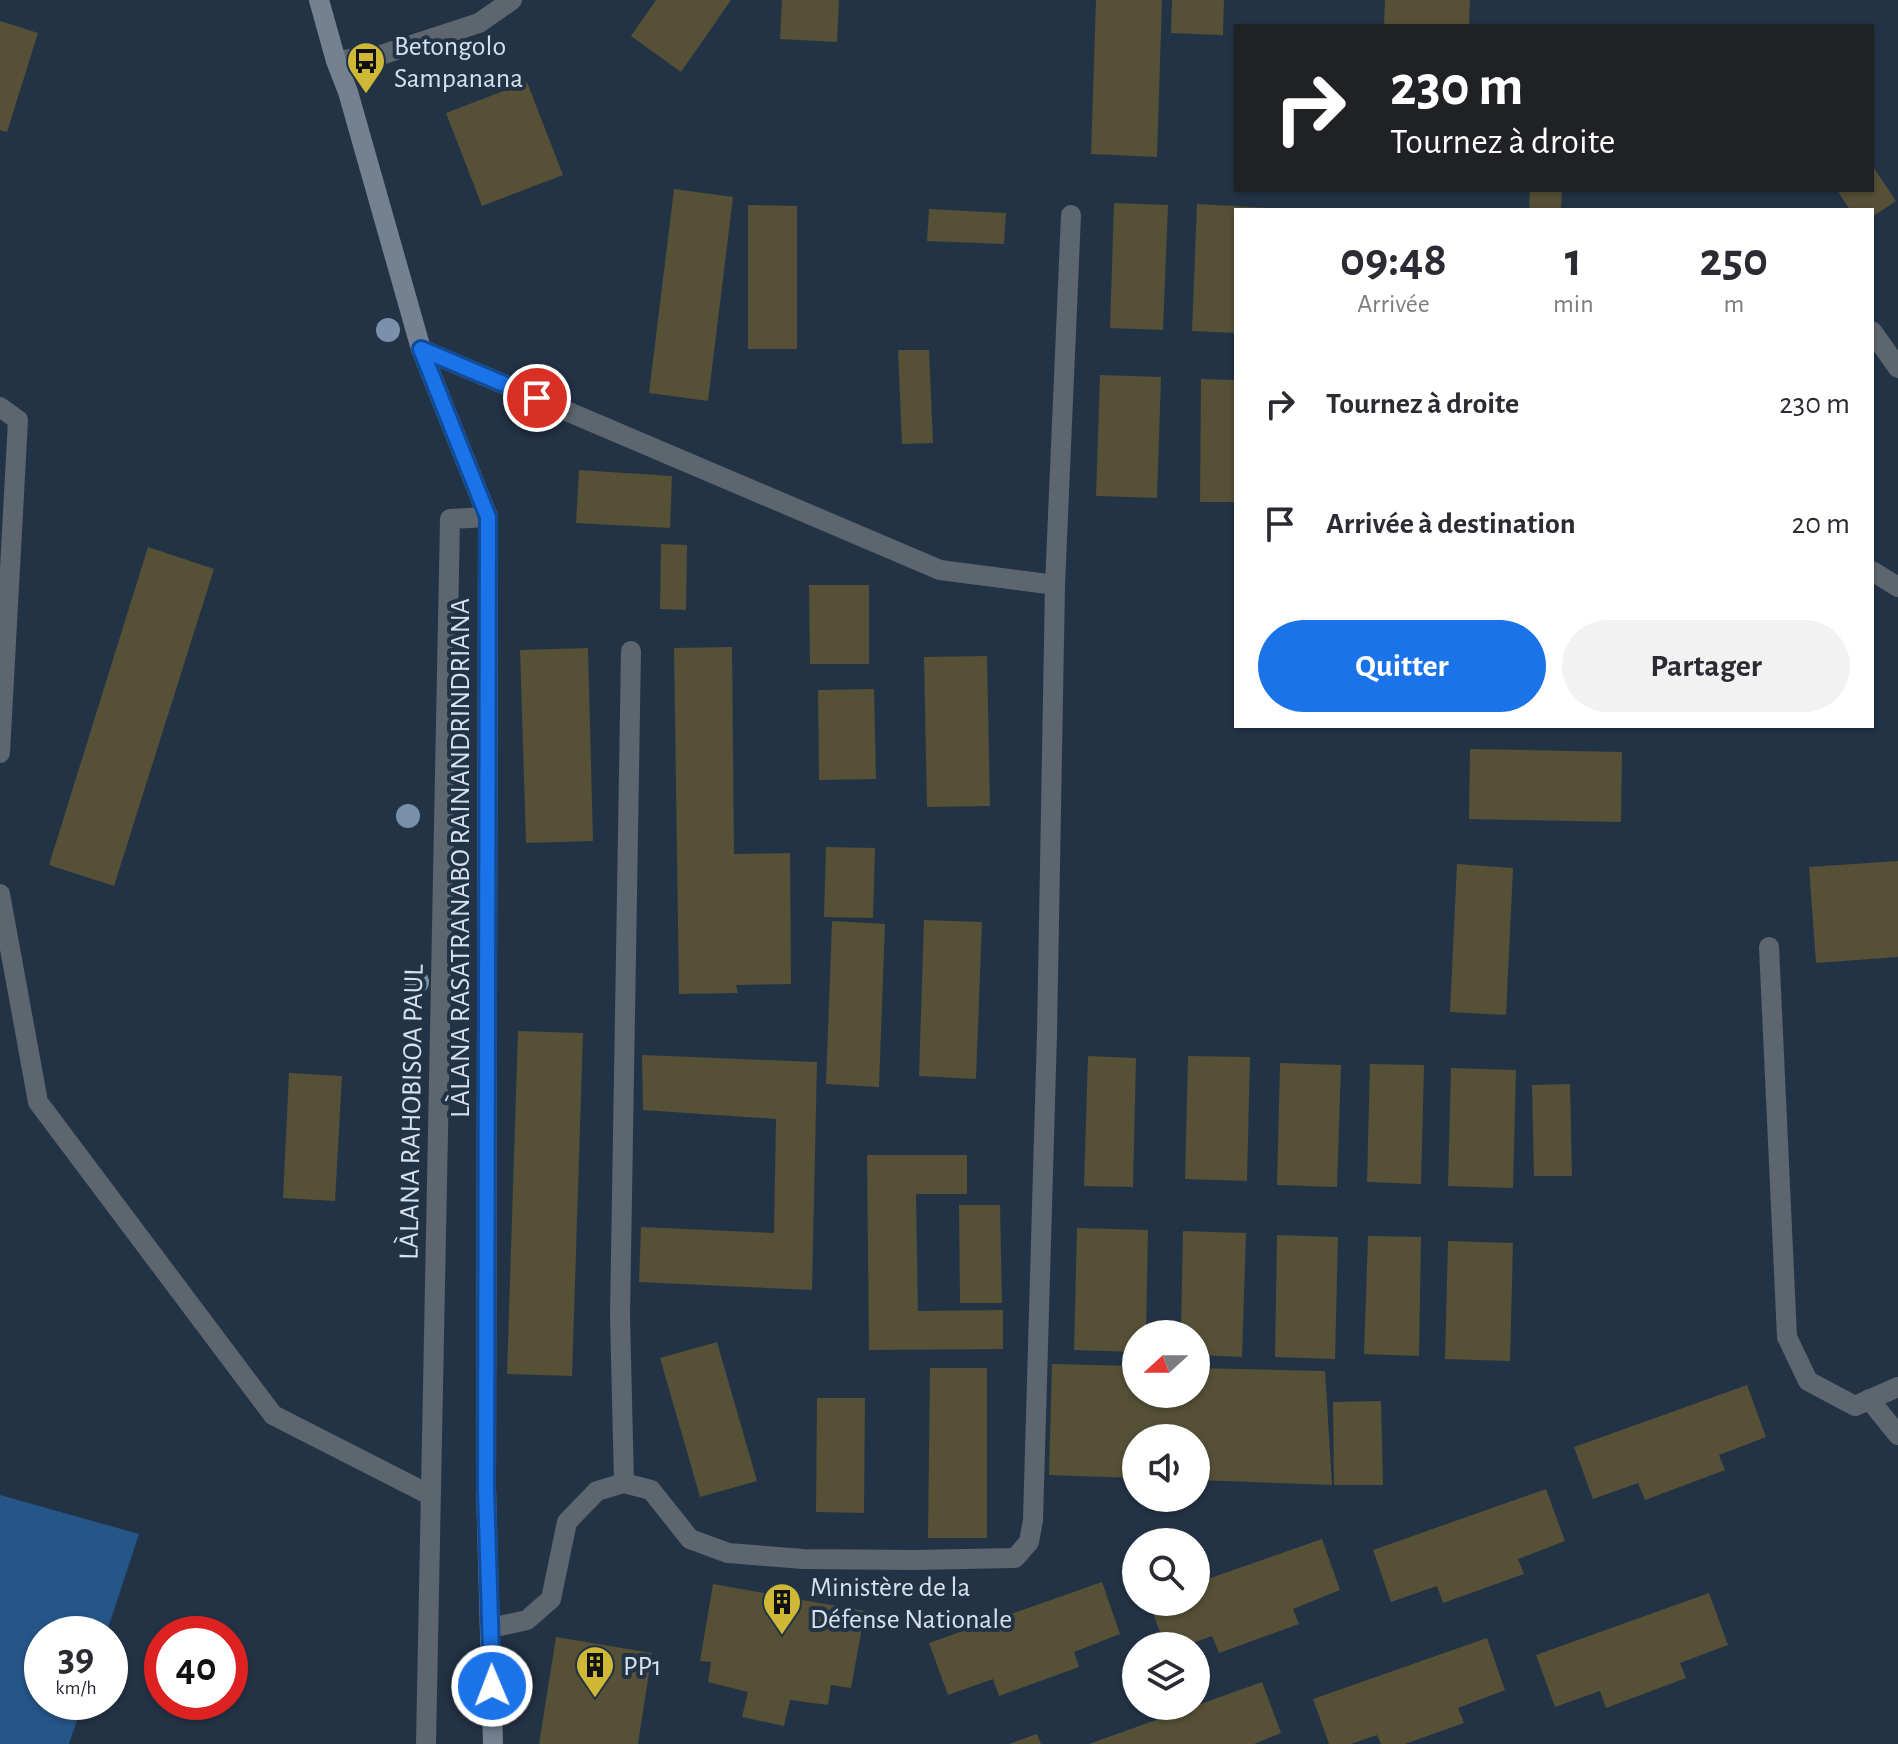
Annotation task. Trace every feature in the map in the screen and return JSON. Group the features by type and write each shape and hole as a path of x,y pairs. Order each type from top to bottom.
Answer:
{"street":[{"name":"LÀLANA RASATRANABO RAINANDRINDRIANA","path":"319,0 421,349 488,517 486,1489 493,1744"},
{"path":"336,61 381,55 479,23 512,0"},
{"path":"491,1628 527,1620 551,1599 567,1522 597,1491 624,1483 651,1490 690,1539 728,1553 803,1559 1015,1558 1029,1542 1033,1520 1046,1065 1055,585 1071,215"},
{"path":"1874,334 1898,368"},
{"path":"421,349 940,570 1055,585"},
{"path":"0,407 18,420 0,753"},
{"name":"LÀLANA RAHOBISOA PAUL","path":"426,1744 450,519 488,517"},
{"path":"1874,572 1898,587"},
{"path":"624,1483 620,1316 631,651"},
{"path":"0,894 38,1102 273,1415 430,1495"},
{"path":"1769,947 1787,1337 1808,1381 1855,1406 1898,1387"},
{"path":"1869,1399 1898,1435"}],"shaded area":[{"path":"0,1495 139,1534 112,1616 24,1616 24,1720 77,1720 69,1744 0,1744"}],"building":[{"path":"656,0 731,0 681,72 631,36"},
{"path":"782,0 839,0 837,42 780,39"},
{"path":"1096,0 1162,0 1157,157 1091,154"},
{"path":"1172,0 1224,0 1223,35 1171,33"},
{"path":"1385,0 1470,0 1469,24 1384,24"},
{"path":"0,21 38,33 7,132 0,130"},
{"path":"527,82 563,175 482,206 446,113"},
{"path":"1874,168 1896,201 1874,216 1874,208 1849,208 1838,192 1874,192"},
{"path":"674,189 733,197 708,401 649,393"},
{"path":"1530,192 1562,192 1561,208 1529,208"},
{"path":"1114,203 1168,205 1163,330 1110,328"},
{"path":"1197,204 1269,208 1234,208 1234,333 1192,331"},
{"path":"748,205 797,206 797,349 748,349"},
{"path":"929,209 1006,213 1004,244 927,241"},
{"path":"898,350 929,350 933,443 902,444"},
{"path":"1100,375 1161,377 1157,498 1096,496"},
{"path":"1201,379 1234,380 1234,502 1200,502"},
{"path":"579,470 672,476 670,528 576,523"},
{"path":"661,544 687,545 686,610 660,609"},
{"path":"148,547 214,569 114,886 49,865"},
{"path":"809,585 869,585 869,664 810,664"},
{"path":"732,647 734,854 790,853 791,984 736,985 738,993 679,994 674,648"},
{"path":"588,648 593,841 526,843 520,650"},
{"path":"987,656 990,806 927,807 924,657"},
{"path":"874,689 876,779 819,780 818,690"},
{"path":"1470,749 1622,752 1621,822 1469,819"},
{"path":"826,847 875,848 873,918 824,917"},
{"path":"1898,861 1898,957 1816,963 1809,867"},
{"path":"1457,864 1513,868 1506,1015 1450,1012"},
{"path":"924,920 982,922 976,1079 919,1076"},
{"path":"832,921 885,924 879,1087 826,1084"},
{"path":"518,1031 583,1033 572,1376 507,1374"},
{"path":"642,1055 817,1062 812,1290 639,1282 641,1227 774,1233 776,1119 643,1110"},
{"path":"1088,1056 1136,1058 1133,1187 1084,1186"},
{"path":"1188,1056 1250,1057 1247,1181 1185,1179"},
{"path":"1280,1063 1341,1065 1337,1187 1277,1185"},
{"path":"1370,1064 1424,1065 1421,1184 1367,1182"},
{"path":"1451,1068 1516,1070 1513,1188 1448,1186"},
{"path":"289,1073 342,1076 335,1201 283,1198"},
{"path":"1570,1084 1572,1176 1534,1176 1532,1085"},
{"path":"867,1155 967,1155 967,1194 916,1194 918,1311 1003,1310 1003,1349 869,1350"},
{"path":"959,1205 1000,1205 1002,1303 960,1303"},
{"path":"1077,1228 1148,1230 1146,1320 1122,1320 1122,1352 1074,1350"},
{"path":"1183,1231 1246,1233 1242,1357 1210,1356 1210,1320 1181,1320"},
{"path":"1277,1235 1338,1237 1335,1359 1275,1357"},
{"path":"1368,1236 1421,1237 1419,1356 1364,1354"},
{"path":"1448,1241 1513,1243 1510,1361 1445,1359"},
{"path":"717,1342 757,1481 700,1497 660,1358"},
{"path":"1052,1364 1122,1366 1122,1408 1210,1408 1210,1368 1325,1371 1332,1485 1210,1481 1210,1424 1122,1424 1122,1478 1049,1475"},
{"path":"930,1368 987,1368 987,1538 928,1538"},
{"path":"1747,1385 1766,1437 1719,1455 1725,1470 1645,1500 1638,1483 1593,1499 1574,1447"},
{"path":"817,1398 865,1398 864,1513 816,1512"},
{"path":"1381,1401 1383,1485 1334,1485 1333,1402"},
{"path":"1546,1489 1565,1541 1518,1559 1524,1574 1443,1603 1437,1586 1391,1602 1373,1550"},
{"path":"1322,1539 1340,1590 1293,1609 1299,1624 1219,1653 1210,1632 1160,1632 1154,1616 1210,1616 1210,1578"},
{"path":"1102,1582 1120,1634 1074,1652 1079,1667 999,1696 993,1679 948,1695 929,1643"},
{"name":"Ministère de la Défense Nationale","path":"713,1584 865,1611 851,1688 831,1685 828,1705 790,1700 784,1726 742,1717 748,1692 708,1682 711,1662 700,1661"},
{"path":"1709,1593 1728,1645 1680,1663 1686,1678 1606,1708 1600,1691 1555,1707 1536,1655"},
{"name":"PP1","path":"556,1637 652,1653 638,1744 539,1744"},
{"path":"1487,1638 1505,1690 1458,1708 1464,1723 1405,1744 1381,1744 1377,1735 1351,1744 1329,1744 1313,1699"},
{"path":"1262,1682 1281,1733 1254,1744 1089,1744 1156,1720 1210,1720 1210,1701"},
{"path":"1037,1734 1041,1744 1009,1744"}],"place":[{"name":"Betongolo Sampanana","path":"366,95"},
{"name":"Ministère de la Défense Nationale","path":"782,1636"},
{"name":"PP1","path":"595,1699"}],"route":[{"path":"492,1686 486,1489 488,517 421,349 537,398"}]}
